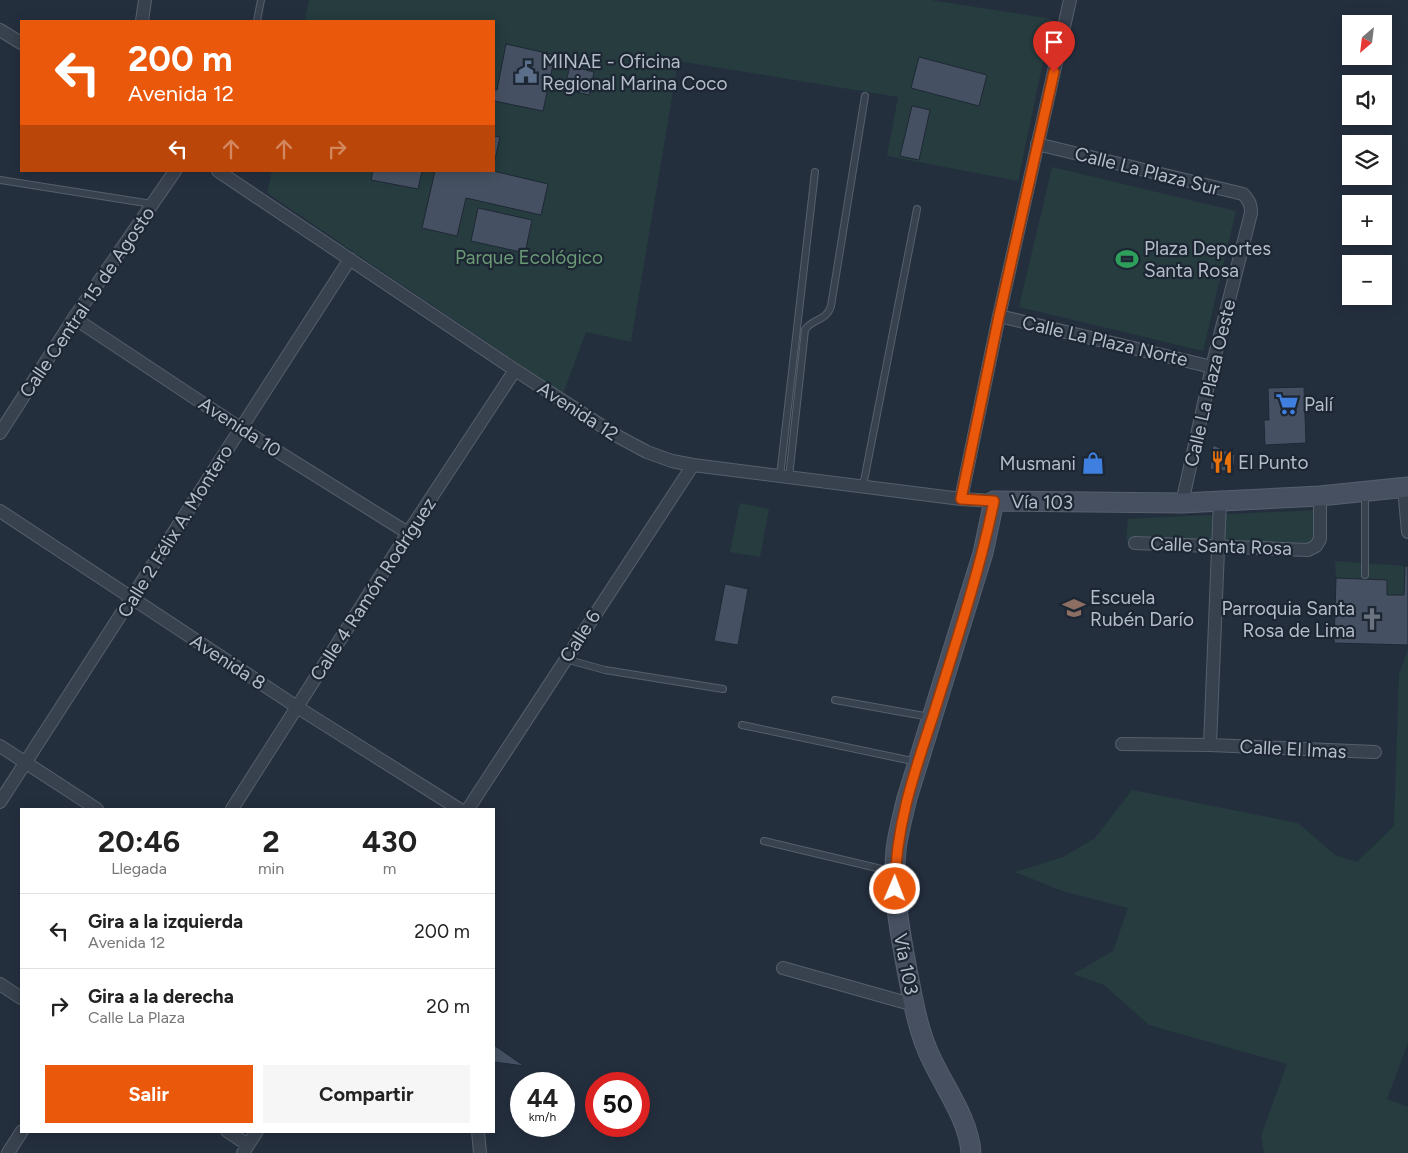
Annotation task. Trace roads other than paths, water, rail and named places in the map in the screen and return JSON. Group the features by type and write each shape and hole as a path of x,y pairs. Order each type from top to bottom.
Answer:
{"main road":[{"name":"Vía 103","path":"971,1153 971,1146 963,1121 927,1050 914,1005 898,918 895,873 900,828 917,762 983,553 994,501 1182,503 1320,496 1406,488"}],"street":[{"path":"142,20 145,0"},
{"path":"961,499 999,316 1070,0"},
{"path":"0,30 20,42"},
{"name":"Calle La Plaza Sur","path":"1037,144 1243,194 1251,205"},
{"name":"Calle Central 15 de Agosto","path":"0,433 74,318 174,172"},
{"name":"Avenida 12","path":"224,173 515,370 619,437 647,452 672,461 694,465 961,499 994,501"},
{"name":"Calle La Plaza Oeste","path":"1182,503 1212,367 1251,213 1251,205"},
{"name":"Calle 2 Félix A. Montero","path":"0,802 350,259"},
{"name":"Calle La Plaza Norte","path":"999,316 1212,367"},
{"name":"Avenida 10","path":"74,318 240,428 408,533"},
{"name":"Calle 4 Ramón Rodríguez","path":"233,808 408,533 515,370"},
{"name":"Calle 6","path":"469,808 694,465"},
{"path":"1406,488 1408,532"},
{"name":"Calle Santa Rosa","path":"1134,543 1308,550 1316,546 1320,539 1320,496"},
{"path":"1210,745 1220,547 1220,501"},
{"name":"Avenida 8","path":"0,510 297,707 457,808"},
{"name":"Calle El Imas","path":"1122,744 1210,745 1375,752"},
{"path":"0,746 95,808"},
{"path":"782,968 914,1005"},
{"path":"0,984 20,997"},
{"path":"8,1153 21,1133"},
{"path":"229,1133 246,1149 257,1133"},
{"path":"478,1133 480,1153"}],"lane":[{"path":"257,20 261,0"},
{"path":"785,476 805,330 808,325 825,317 831,306 865,96"},
{"path":"785,476 815,172"},
{"path":"0,180 152,204"},
{"path":"863,486 917,208"},
{"path":"1365,491 1365,575"},
{"path":"565,659 604,670 723,689"},
{"path":"835,700 932,718"},
{"path":"742,725 917,762"},
{"path":"764,841 895,873"}],"place":[{"name":"MINAE - Oficina Regional Marina Coco","path":"526,72"},
{"name":"Plaza Deportes Santa Rosa","path":"1127,259"},
{"name":"Palí","path":"1287,404"},
{"name":"El Punto","path":"1222,462"},
{"name":"Musmani","path":"1093,463"},
{"name":"Escuela Rubén Darío","path":"1074,608"},
{"name":"Parroquia Santa Rosa de Lima","path":"1372,619"}],"park label":[{"name":"Parque Ecológico","path":"529,257"}]}
